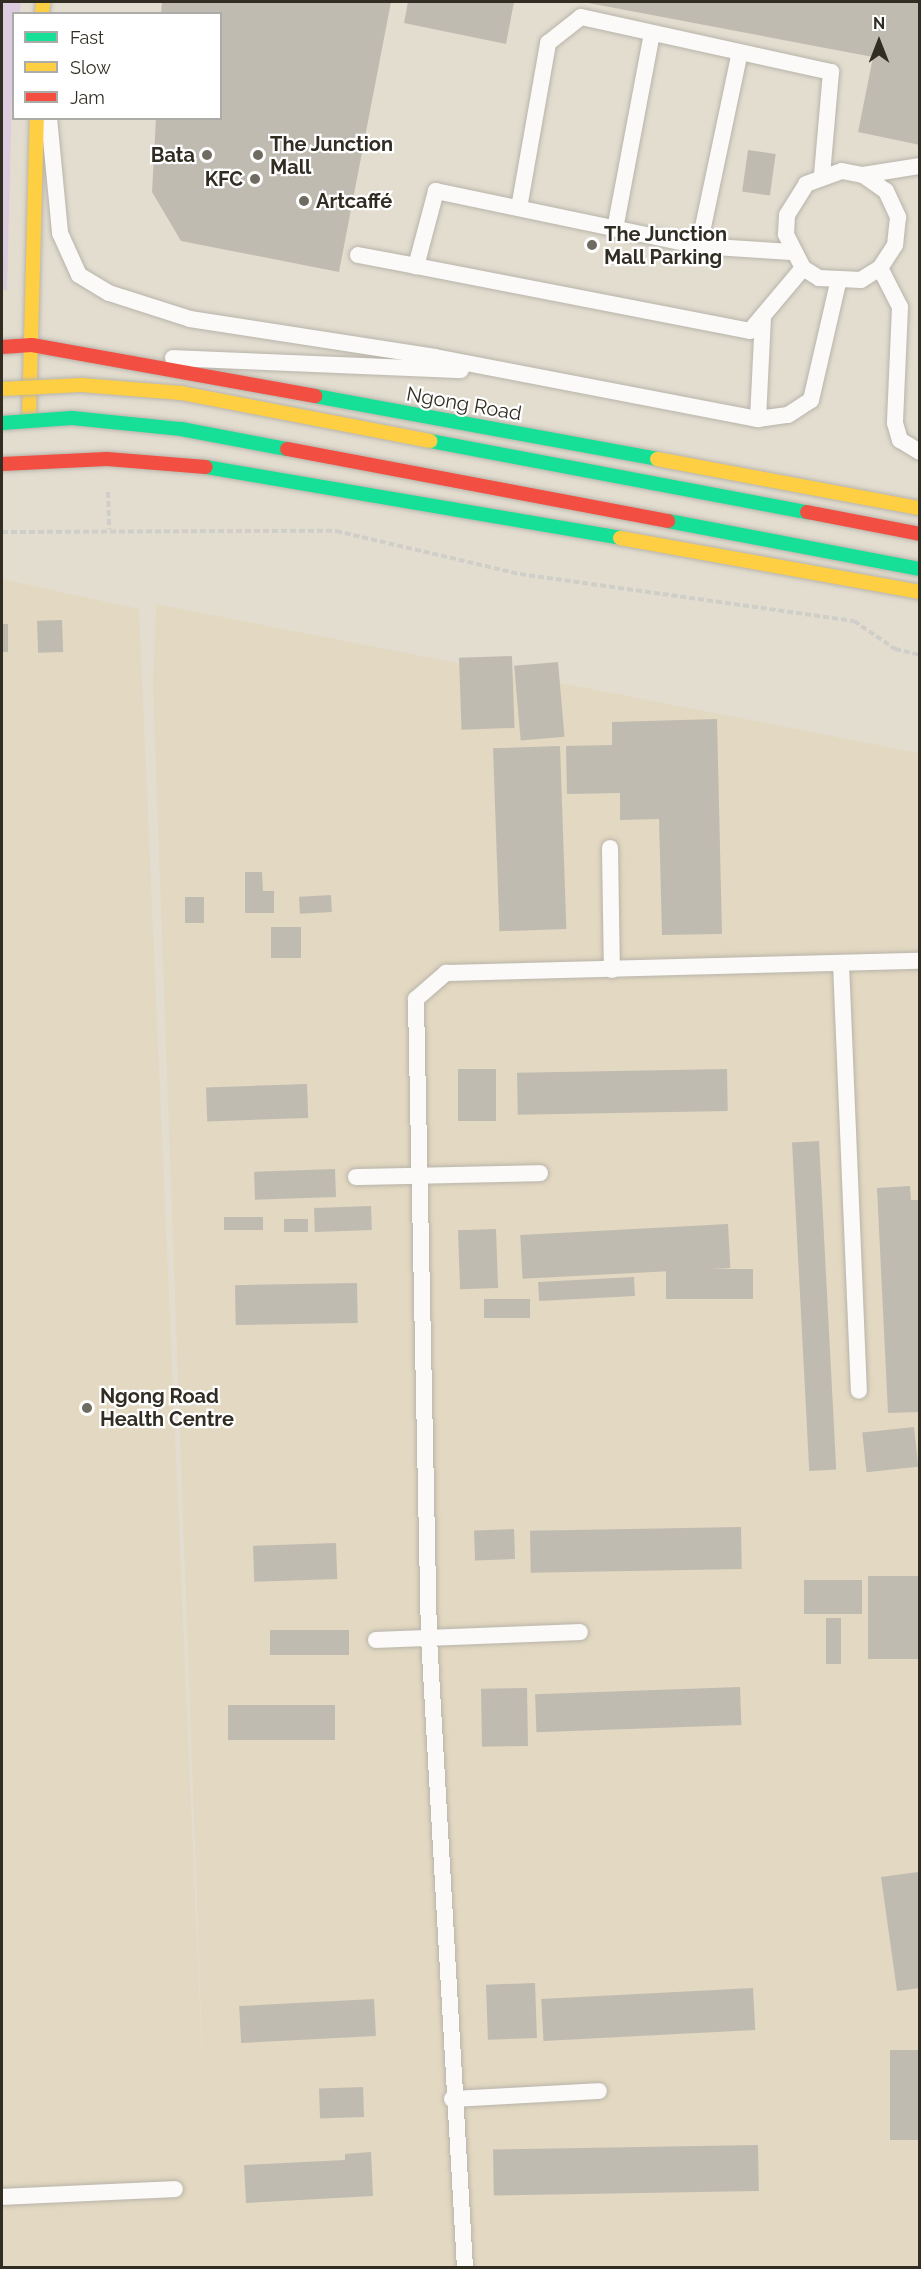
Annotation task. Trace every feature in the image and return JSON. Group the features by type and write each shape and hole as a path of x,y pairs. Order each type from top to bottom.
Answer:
{"main road":[{"path":"28,450 38,120"},
{"name":"Ngong Road","path":"2,347 32,345 130,362 920,508"},
{"path":"2,389 81,385 181,393 920,534"},
{"path":"2,423 72,418 181,429 920,569"},
{"path":"2,464 28,450 243,470 920,592"}],"lane":[{"path":"519,208 548,43 581,17 831,72 822,174"},
{"path":"615,228 652,33"},
{"path":"699,246 740,52"},
{"path":"49,120 60,232 79,275 109,293 190,319 507,371 758,419 788,415 811,400 838,283"},
{"path":"863,175 886,191 898,217 895,245 880,268 861,280 838,283 803,268 791,252 787,215 794,198 822,174 863,175 920,166"},
{"path":"416,266 436,191 699,246 791,252"},
{"path":"358,255 750,331 803,268"},
{"path":"880,268 900,307 895,423 900,440 920,452"},
{"path":"758,419 763,316"},
{"path":"130,362 226,357 507,371"},
{"path":"610,848 612,970"},
{"path":"465,2268 452,2099 429,1638 416,999 446,974 920,961"},
{"path":"841,964 859,1391"},
{"path":"356,1178 540,1173"},
{"path":"376,1640 580,1632"},
{"path":"452,2099 599,2091"},
{"path":"2,2197 175,2189"}],"path":[{"path":"2,532 336,531 520,574 854,621 895,649 920,654"}],"shaded area":[{"path":"2,2 21,2 20,12 12,12 7,291 2,289"},
{"path":"2,579 139,609 205,2126 153,687 156,604 919,753 919,2267 2,2268"}],"building":[{"name":"The Junction Mall","path":"162,2 391,2 339,272 181,241 152,192 156,120 222,120 222,12 161,12"},
{"path":"408,2 514,2 506,44 404,23"},
{"path":"583,2 920,2 920,145 858,132 873,57"},
{"path":"748,150 776,154 770,195 742,192"},
{"path":"62,620 63,652 38,653 37,621"},
{"path":"2,624 8,624 8,652 2,652"},
{"path":"512,656 515,728 462,730 459,658"},
{"path":"558,662 565,737 521,741 514,666"},
{"path":"717,719 722,934 662,935 659,819 620,820 620,793 567,794 566,746 612,745 612,722"},
{"path":"560,746 566,929 499,931 493,748"},
{"path":"245,872 262,872 263,891 274,891 274,913 245,913"},
{"path":"331,895 332,912 300,914 299,897"},
{"path":"185,897 204,897 204,923 185,923"},
{"path":"271,927 301,927 301,958 271,958"},
{"path":"458,1069 496,1069 496,1121 458,1121"},
{"path":"727,1069 728,1111 518,1115 517,1073"},
{"path":"307,1084 308,1118 207,1122 206,1088"},
{"path":"819,1141 836,1470 809,1471 792,1142"},
{"path":"335,1169 336,1197 255,1200 254,1172"},
{"path":"910,1186 911,1200 920,1200 920,1412 888,1413 877,1188"},
{"path":"371,1206 372,1230 315,1232 314,1208"},
{"path":"224,1217 263,1217 263,1230 224,1230"},
{"path":"284,1219 308,1219 308,1232 284,1232"},
{"path":"728,1224 730,1268 523,1279 520,1235"},
{"path":"496,1229 498,1288 460,1289 458,1230"},
{"path":"666,1269 753,1269 753,1299 666,1299"},
{"path":"634,1277 635,1296 539,1301 538,1282"},
{"path":"357,1283 358,1323 236,1325 235,1285"},
{"path":"484,1299 530,1299 530,1318 484,1318"},
{"path":"914,1427 918,1467 866,1472 862,1432"},
{"path":"741,1527 742,1569 531,1573 530,1531"},
{"path":"514,1529 515,1559 475,1560 474,1530"},
{"path":"336,1543 337,1579 254,1582 253,1546"},
{"path":"868,1576 920,1576 920,1659 868,1659"},
{"path":"804,1580 862,1580 862,1614 804,1614"},
{"path":"826,1618 841,1618 841,1664 826,1664"},
{"path":"270,1630 349,1630 349,1655 270,1655"},
{"path":"740,1687 741,1725 536,1732 535,1694"},
{"path":"527,1688 528,1746 482,1747 481,1689"},
{"path":"228,1705 335,1705 335,1740 228,1740"},
{"path":"918,1872 920,1988 897,1991 881,1877"},
{"path":"535,1983 537,2038 488,2040 486,1985"},
{"path":"753,1988 755,2030 543,2041 541,1999"},
{"path":"374,1999 376,2036 241,2043 239,2006"},
{"path":"890,2050 920,2050 920,2140 890,2140"},
{"path":"363,2087 364,2117 320,2119 319,2089"},
{"path":"758,2145 759,2191 494,2196 493,2150"},
{"path":"371,2152 373,2196 246,2203 244,2165 345,2160 345,2154"}],"traffic: fast":[{"path":"315,396 657,459"},
{"path":"2,423 72,418 181,429 287,449"},
{"path":"430,441 807,512"},
{"path":"206,467 620,538"},
{"path":"668,521 920,569"}],"traffic: slow":[{"path":"42,12 43,2"},
{"path":"29,417 37,120"},
{"path":"2,389 81,385 181,393 430,441"},
{"path":"657,459 920,508"},
{"path":"620,538 920,592"}],"traffic: jam":[{"path":"2,347 32,345 315,396"},
{"path":"287,449 668,521"},
{"path":"2,464 107,459 206,467"},
{"path":"807,512 920,534"}],"place":[{"name":"Bata","path":"207,155"},
{"name":"The Junction Mall","path":"258,155"},
{"name":"KFC","path":"255,179"},
{"name":"Artcaffé","path":"304,201"},
{"name":"The Junction Mall Parking","path":"592,245"},
{"name":"Ngong Road Health Centre","path":"87,1408"}]}
